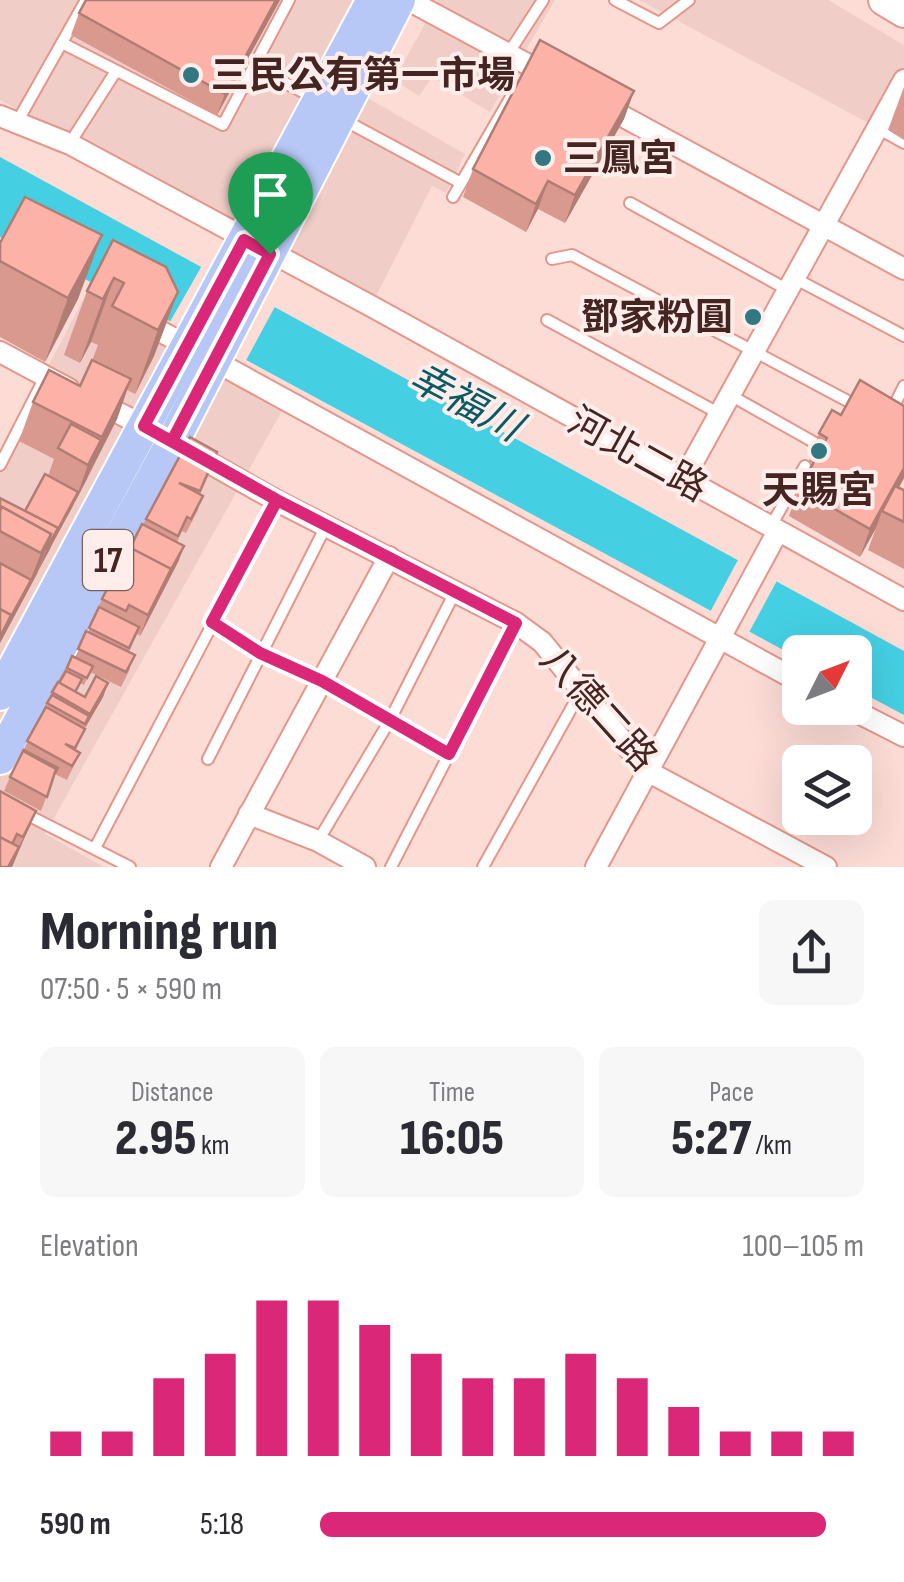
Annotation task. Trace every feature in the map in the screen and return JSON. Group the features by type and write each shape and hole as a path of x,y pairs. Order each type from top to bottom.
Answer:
{"main road":[{"name":"17","path":"0,758 199,353 329,109 374,0"},
{"name":"17","path":"329,109 400,0"},
{"name":"17","path":"0,694 158,434"}],"street":[{"path":"408,0 904,269"},
{"path":"884,0 904,12"},
{"path":"683,480 904,80"},
{"name":"河北二路","path":"8,120 70,144 387,314 773,534 904,600"},
{"path":"118,308 782,673"},
{"name":"八德二路","path":"0,352 516,623 542,642 647,771 826,867"},
{"path":"596,867 773,534"},
{"path":"221,867 388,557"},
{"path":"872,720 904,736"},
{"path":"249,814 318,840 365,867"}],"lane":[{"path":"8,120 62,43 86,0"},
{"path":"62,43 223,125 289,0"},
{"path":"508,54 544,0"},
{"path":"615,0 659,24 689,0"},
{"path":"453,197 529,66"},
{"path":"253,67 461,183"},
{"path":"70,144 116,71"},
{"path":"877,128 904,143"},
{"path":"630,203 904,336"},
{"path":"552,259 572,256 870,412"},
{"path":"548,320 817,444"},
{"path":"0,465 46,377"},
{"path":"891,423 904,386"},
{"path":"773,534 806,466"},
{"path":"95,848 277,500"},
{"path":"208,759 327,526"},
{"path":"318,840 390,720 456,590"},
{"path":"212,622 260,653 322,681 449,754"},
{"path":"391,867 516,623"},
{"path":"484,867 582,690"},
{"path":"0,801 130,867"}],"shaded area":[{"path":"0,0 355,0 319,70 465,154 446,193 432,186 375,298 0,100"},
{"path":"438,0 555,0 490,112 432,77 419,96 394,80"},
{"path":"639,0 828,0 904,45 904,142"},
{"path":"84,298 283,409 45,834 104,867 0,867 0,458"}],"water":[{"name":"幸福川","path":"0,157 904,651 904,715 872,698 872,635 782,635 782,649 224,348 0,237"}],"pier":[{"path":"204,262 278,301 244,364 167,327"},
{"path":"740,556 779,577 747,636 708,616"}],"building":[{"name":"三民公有第一市場","path":"86,0 276,0 225,94 79,13"},
{"name":"三鳳宮","path":"540,40 634,91 575,195 548,181 536,204 473,169"},
{"path":"25,197 102,235 68,298 0,261 0,243"},
{"path":"113,240 166,267 178,292 158,330 112,306 124,283 114,278 103,299 87,291"},
{"path":"92,360 131,379 102,437 33,402 49,370 80,386"},
{"path":"860,380 904,406 904,468 870,529 799,489 827,438 819,433 832,410 841,415"},
{"path":"71,424 101,440 88,465 58,448"},
{"path":"190,437 217,452 200,491 179,483 203,496 178,536 146,519"},
{"path":"45,474 78,492 56,533 58,528 25,511"},
{"path":"895,486 904,490 904,522 882,511"},
{"path":"0,498 58,528 46,550 51,534 2,507 0,511"},
{"path":"2,507 51,534 41,553 0,531"},
{"path":"142,524 184,546 169,573 171,569 130,548"},
{"path":"129,547 171,569 148,615 129,605 126,611 102,599"},
{"path":"0,563 31,580 9,620 11,615 0,609"},
{"path":"99,607 139,627 129,648 89,628"},
{"path":"0,609 11,615 0,637"},
{"path":"86,631 135,655 126,672 78,649"},
{"path":"72,656 93,666 87,678 67,668"},
{"path":"66,671 82,679 75,692 59,683"},
{"path":"96,676 108,683 90,714 52,692 58,682 85,697"},
{"path":"52,695 89,716 85,724 47,703"},
{"path":"46,707 85,729 75,748 65,744 80,753 72,766 27,741"},
{"path":"24,750 58,768 55,773 56,769"},
{"path":"23,751 56,769 47,797 10,777"},
{"path":"0,791 36,811 23,837 17,834 12,844 0,837"},
{"path":"0,837 19,847 8,867 0,867"}],"place":[{"name":"三民公有第一市場","path":"191,75"},
{"name":"三鳳宮","path":"543,158"},
{"name":"鄧家粉圓","path":"753,317"},
{"name":"天賜宮","path":"819,451"}],"route":[{"path":"270,254 172,441 277,500 516,623 449,754 322,681 260,653 212,622 277,500 144,426 244,240 270,254"}]}
